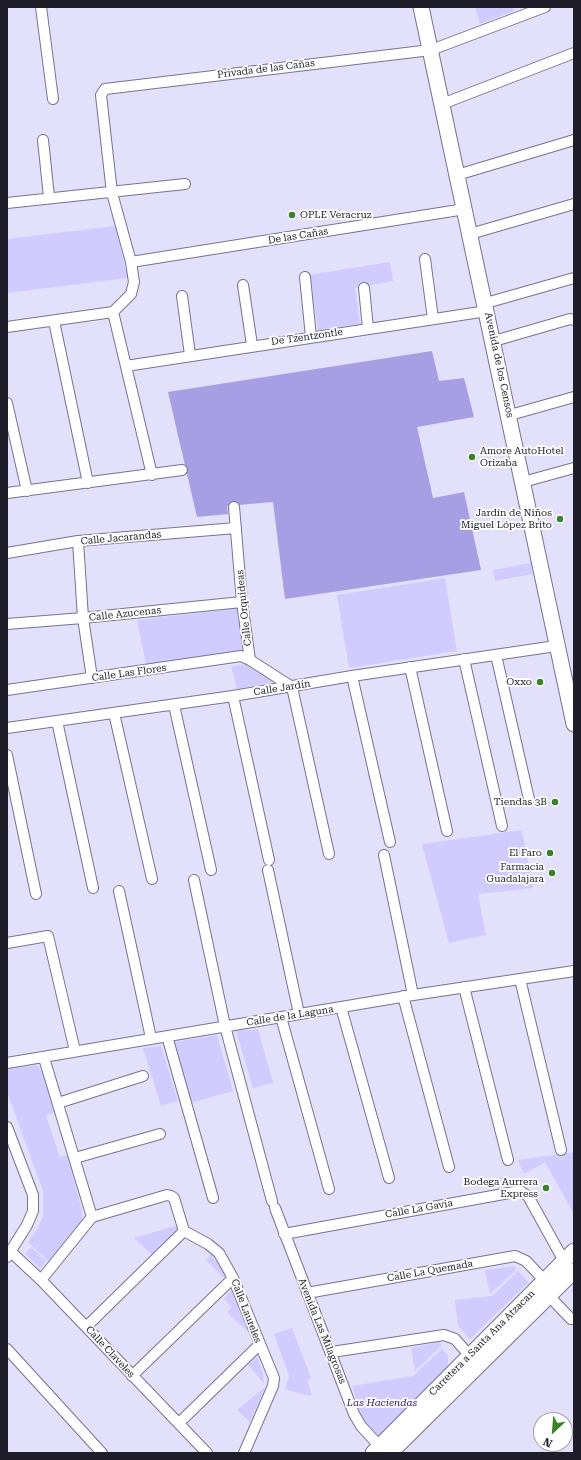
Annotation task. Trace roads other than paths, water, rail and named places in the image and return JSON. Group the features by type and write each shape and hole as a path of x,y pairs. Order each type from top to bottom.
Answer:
{"street":[{"path":"41,7 53,99"},
{"name":"Avenida de los Censos","path":"422,7 457,175 510,415 556,646 574,724"},
{"name":"Privada de las Cañas","path":"112,193 101,95 105,88 431,50 545,7"},
{"path":"442,104 574,53"},
{"path":"43,140 49,197"},
{"path":"457,175 574,140"},
{"path":"7,203 49,197 112,193 185,184"},
{"path":"7,327 113,312 131,294 134,282 131,262 112,193"},
{"path":"470,234 574,204"},
{"name":"De las Cañas","path":"131,262 465,209"},
{"path":"425,259 433,319"},
{"path":"305,277 311,337"},
{"name":"De Tzentzontle","path":"126,366 252,345 433,319 486,307 574,278"},
{"path":"243,285 252,345"},
{"path":"364,288 368,328"},
{"path":"182,296 190,355"},
{"path":"113,312 152,475"},
{"path":"494,341 570,319 574,320"},
{"path":"54,321 88,483"},
{"path":"510,415 574,397"},
{"path":"7,403 27,491"},
{"path":"523,482 574,468"},
{"path":"7,493 182,470"},
{"name":"Calle Orquídeas","path":"234,507 242,602 250,660 292,687"},
{"name":"Calle Jacarandas","path":"7,553 78,542 236,528"},
{"path":"78,542 83,618 92,678"},
{"name":"Calle Azucenas","path":"7,624 242,602"},
{"name":"Calle Jardín","path":"7,728 174,705 410,667 556,646"},
{"path":"496,655 529,799"},
{"name":"Calle Las Flores","path":"7,690 241,656 250,660"},
{"path":"464,659 502,826"},
{"path":"410,667 447,831"},
{"path":"352,676 390,842"},
{"path":"292,687 329,854"},
{"path":"233,696 299,1014"},
{"path":"174,705 211,870"},
{"path":"114,713 152,880"},
{"path":"57,721 93,888"},
{"path":"7,755 36,894"},
{"path":"384,854 408,996 449,1167"},
{"name":"Avenida Las Milagrosas","path":"194,880 224,1026 273,1204 358,1420 382,1451"},
{"path":"119,891 151,1038"},
{"path":"7,943 48,936 75,1051"},
{"name":"Calle de la Laguna","path":"7,1063 464,987 574,973"},
{"path":"520,979 561,1150"},
{"path":"464,987 508,1160"},
{"path":"341,1008 389,1178"},
{"path":"281,1017 329,1189"},
{"path":"167,1036 213,1198"},
{"path":"44,1058 92,1217"},
{"path":"58,1103 144,1076"},
{"path":"7,1127 33,1195 33,1211 27,1225 9,1255"},
{"path":"75,1158 160,1134"},
{"name":"Calle La Gavia","path":"284,1234 520,1192 528,1196 571,1261"},
{"path":"41,1280 92,1217 167,1195 174,1198 184,1231 86,1327"},
{"name":"Calle Laureles","path":"184,1231 208,1244 218,1253 233,1278 259,1345 274,1378 244,1453"},
{"name":"Calle Claveles","path":"9,1255 41,1280 207,1453"},
{"name":"Calle La Quemada","path":"307,1293 515,1256 526,1261 544,1280"},
{"name":"Carretera a Santa Ana Atzacan","path":"382,1451 469,1355 544,1280 571,1261"},
{"name":"Carretera a Santa Ana Atzacan","path":"382,1451 549,1296 571,1261"},
{"path":"132,1376 233,1278"},
{"path":"549,1296 571,1319 574,1319"},
{"path":"332,1352 444,1335 455,1339 469,1355"},
{"path":"179,1423 259,1345"},
{"path":"7,1349 102,1453"}],"place":[{"name":"OPLE Veracruz","path":"292,215"},
{"name":"Amore AutoHotel Orizaba","path":"472,457"},
{"name":"Jardín de Niños Miguel López Brito","path":"560,519"},
{"name":"Oxxo","path":"540,682"},
{"name":"Tiendas 3B","path":"555,802"},
{"name":"El Faro","path":"550,853"},
{"name":"Farmacia Guadalajara","path":"552,873"},
{"name":"Bodega Aurrera Express","path":"546,1188"}],"park label":[{"name":"Las Haciendas","path":"382,1403"}]}
